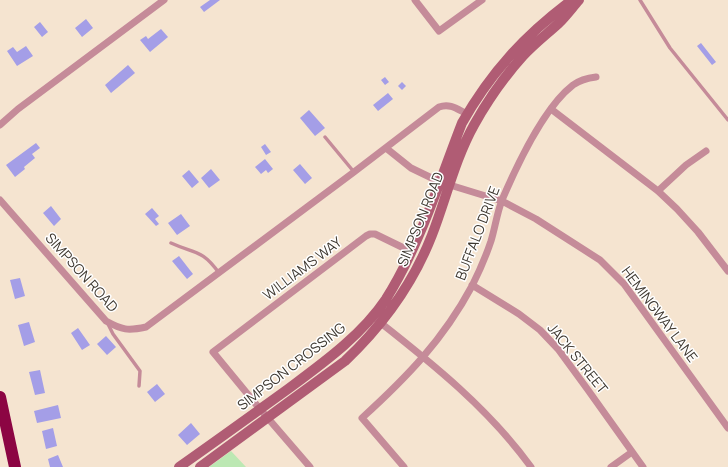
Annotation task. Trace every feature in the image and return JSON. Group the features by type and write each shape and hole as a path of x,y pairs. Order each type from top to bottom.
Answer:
{"highway":[{"path":"0,398 15,467"}],"street":[{"path":"0,125 18,109 164,0"},
{"path":"415,0 439,32 482,0"},
{"name":"SIMPSON ROAD","path":"440,182 462,123 493,74 507,57 531,33 572,0"},
{"name":"SIMPSON ROAD","path":"200,467 345,361 381,323 405,288 421,260 432,236 461,155 473,127 495,90 523,55 560,22 579,0"},
{"name":"BUFFALO DRIVE","path":"404,467 362,418 394,389 424,357 451,321 472,285 490,243 502,201 534,135 555,103 573,85 584,79 596,77"},
{"name":"SIMPSON ROAD","path":"0,200 106,321 117,327 132,330 146,327 439,107 450,105 467,114"},
{"path":"551,109 658,191 698,232 727,268"},
{"name":"HEMINGWAY LANE","path":"386,148 411,168 440,182 502,201 536,219 600,260 624,284 728,428"},
{"path":"658,191 673,176 706,151"},
{"name":"SIMPSON CROSSING","path":"179,467 314,370 353,336 372,316 386,298 412,252 440,182"},
{"name":"WILLIAMS WAY","path":"260,409 214,352 366,236 375,234 412,252"},
{"name":"JACK STREET","path":"472,285 519,314 540,330 558,349 643,467"},
{"path":"372,316 424,357 467,394 500,428 532,467"},
{"path":"260,409 310,467"},
{"path":"611,467 632,452"}],"lane":[{"path":"640,0 670,48 728,120"},
{"path":"325,137 354,172"},
{"path":"171,243 198,252 206,257 218,273"},
{"path":"106,321 113,334 140,371 139,386"}],"green space":[{"path":"231,451 246,467 209,467"}],"building":[{"path":"210,0 220,0 204,12 200,7"},
{"path":"86,19 93,28 82,37 75,28"},
{"path":"40,22 48,32 42,37 34,27"},
{"path":"161,29 168,37 150,52 140,40 146,36 148,39"},
{"path":"701,43 716,62 712,65 697,46"},
{"path":"26,46 33,56 17,66 7,51 13,47 17,52"},
{"path":"128,65 135,73 111,93 105,85"},
{"path":"385,77 389,82 385,85 381,80"},
{"path":"402,82 406,86 402,90 398,86"},
{"path":"388,93 393,99 378,111 373,105"},
{"path":"309,110 325,128 315,136 300,118"},
{"path":"36,143 40,148 32,154 35,158 15,177 6,165"},
{"path":"265,144 271,152 266,155 261,147"},
{"path":"265,159 273,169 268,173 266,170 261,174 255,167"},
{"path":"300,164 312,178 305,184 293,170"},
{"path":"211,169 220,180 209,188 201,178"},
{"path":"189,170 199,182 192,188 182,176"},
{"path":"51,206 61,219 54,226 43,213"},
{"path":"152,208 159,216 155,219 159,224 156,226 145,214"},
{"path":"181,214 190,226 177,235 168,223"},
{"path":"179,256 193,274 187,279 172,261"},
{"path":"20,278 25,296 15,299 10,280"},
{"path":"29,322 35,342 24,346 18,325"},
{"path":"78,328 90,345 82,350 71,333"},
{"path":"106,336 116,347 107,355 97,344"},
{"path":"40,370 45,393 35,395 29,372"},
{"path":"157,384 165,394 155,402 147,392"},
{"path":"58,405 61,418 37,423 34,411"},
{"path":"191,423 200,434 187,445 178,435"},
{"path":"53,428 57,446 46,449 42,431"},
{"path":"58,455 63,467 50,467 48,459"}]}
